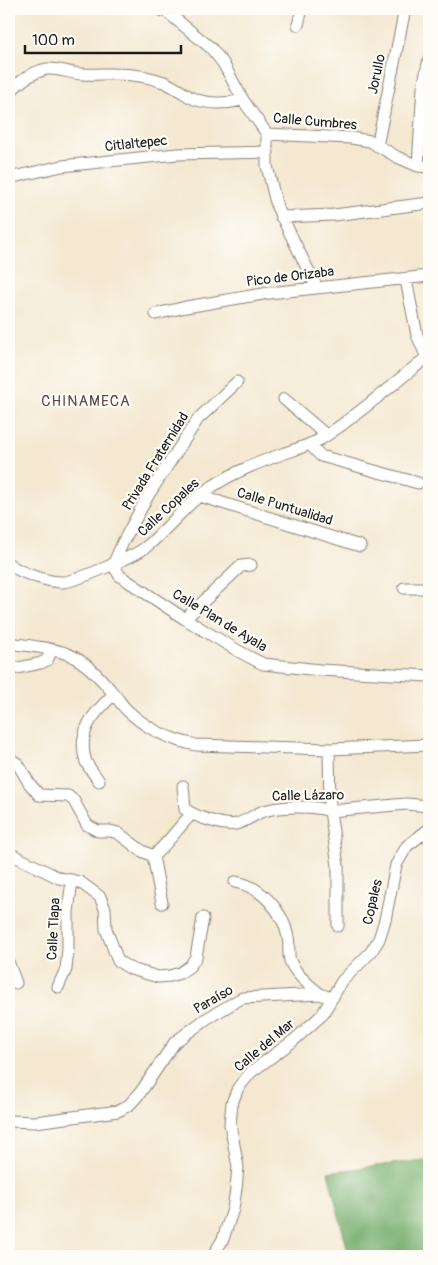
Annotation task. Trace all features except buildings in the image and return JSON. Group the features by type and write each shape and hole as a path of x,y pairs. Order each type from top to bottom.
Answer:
{"street":[{"name":"Calle Cumbres","path":"158,9 167,12 211,48 223,63 243,100 267,134 351,138 370,141 423,167"},
{"path":"298,25 302,9"},
{"name":"Jorullo","path":"377,146 405,9"},
{"path":"423,167 423,87 429,59"},
{"path":"9,93 19,82 30,75 48,69 82,74 128,73 166,83 193,98 218,103 243,100"},
{"path":"267,134 267,166 281,217 317,288"},
{"name":"Citlaltepec","path":"9,178 62,166 177,154 268,152"},
{"path":"281,217 334,215 429,204"},
{"name":"Pico de Orizaba","path":"156,314 270,293 406,280 429,276"},
{"path":"406,280 417,335 428,357"},
{"name":"Calle Copales","path":"113,566 144,549 178,514 212,486 243,469 312,443 326,435 428,357"},
{"name":"Privada Fraternidad","path":"113,566 123,542 149,494 198,418 236,382"},
{"path":"284,399 326,435"},
{"path":"312,443 321,456 418,483"},
{"name":"Calle Puntualidad","path":"200,496 360,546"},
{"path":"9,564 14,569 52,581 65,582 113,566"},
{"path":"185,620 241,566 251,565"},
{"name":"Calle Plan de Ayala","path":"113,566 120,576 185,620 263,664 320,670 429,676"},
{"path":"404,588 429,588"},
{"path":"9,643 70,655 90,668 127,710 142,722 181,742 196,745 329,748 429,745"},
{"path":"9,670 41,663 47,660 52,650"},
{"path":"99,781 86,762 83,743 86,726 95,711 114,694"},
{"path":"329,748 330,811 338,866 338,926"},
{"path":"9,762 12,760 18,764 39,796 68,796 74,801 87,826 98,831 118,833 142,851 153,856"},
{"path":"153,856 162,849 190,813 185,809 183,803 183,786"},
{"name":"Calle Lázaro","path":"190,813 226,825 236,824 262,812 284,808 320,808 330,811 400,805 429,806"},
{"name":"Copales","path":"342,981 371,952 379,939 385,920 396,865 407,846 429,830"},
{"name":"Calle Tlapa","path":"9,853 59,878 72,880 68,912 66,969 58,987"},
{"path":"153,856 162,903"},
{"path":"72,880 80,882 100,897 105,909 106,929 118,961 132,969 158,976 170,976 180,973 190,966 196,957 203,918"},
{"path":"235,882 254,888 268,898 287,930 292,966 320,994"},
{"path":"9,964 16,982"},
{"name":"Calle del Mar","path":"213,1256 223,1239 233,1209 236,1189 238,1167 230,1124 232,1104 238,1088 251,1072 293,1041 322,1015 342,981"},
{"name":"Paraíso","path":"9,1121 35,1122 118,1111 129,1105 140,1093 175,1042 206,1019 242,998 320,994 333,997"}],"green space":[{"path":"423,1160 429,1162 429,1256 349,1256 328,1172"}],"district":[{"name":"CHINAMECA","path":"86,401"}]}
